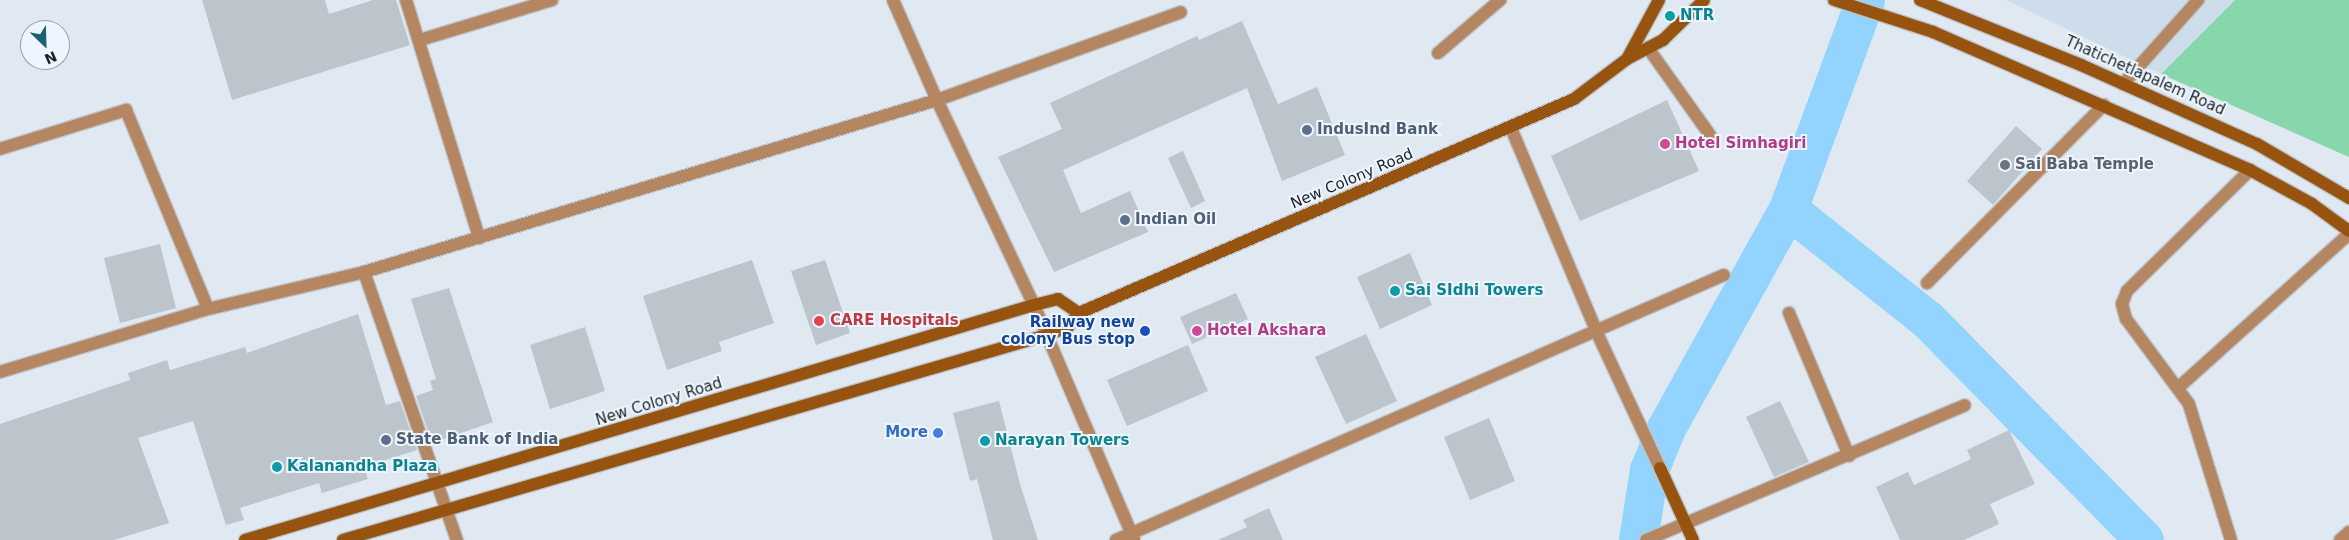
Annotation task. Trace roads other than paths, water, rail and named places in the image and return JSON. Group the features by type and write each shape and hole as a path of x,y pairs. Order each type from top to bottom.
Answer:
{"main road":[{"path":"1627,59 1659,0"},
{"name":"New Colony Road","path":"343,540 1047,335 1068,327 1080,313 1511,128 1574,99 1627,59 1663,40 1704,0"},
{"path":"1834,0 1933,32 2250,170 2312,204 2349,233"},
{"name":"Thatichetlapalem Road","path":"1920,0 2123,84 2257,144 2349,198"},
{"name":"New Colony Road","path":"245,540 439,484 1034,305 1058,299 1080,313"},
{"path":"1660,468 1693,540"}],"street":[{"path":"406,0 420,40 479,238"},
{"path":"420,40 552,0"},
{"path":"893,0 937,100 1034,305 1133,537"},
{"path":"1438,54 1500,0"},
{"path":"2123,84 2198,0"},
{"path":"0,372 208,309 364,272 937,100 1181,12"},
{"path":"1648,48 1710,135"},
{"path":"1926,283 2104,105"},
{"path":"0,149 126,110 208,309"},
{"path":"1511,128 1597,334 1660,468"},
{"path":"2231,540 2195,419 2179,387 2126,319 2122,304 2127,291 2250,170"},
{"path":"2179,387 2349,233"},
{"path":"364,272 457,540"},
{"path":"1116,540 1133,537 1597,334 1724,275"},
{"path":"1790,312 1848,456"},
{"path":"1646,540 1686,526 1965,405"},
{"path":"2340,540 2349,532"}],"waterway":[{"path":"1638,540 1649,470 1666,428 1788,209 1865,0"},
{"path":"1788,209 1928,320 2144,540"}],"place":[{"name":"NTR","path":"1670,16"},
{"name":"IndusInd Bank","path":"1307,130"},
{"name":"Hotel Simhagiri","path":"1665,144"},
{"name":"Sai Baba Temple","path":"2005,165"},
{"name":"Indian Oil","path":"1125,220"},
{"name":"Sai SIdhi Towers","path":"1395,291"},
{"name":"CARE Hospitals","path":"819,321"},
{"name":"Railway new colony Bus stop","path":"1145,331"},
{"name":"Hotel Akshara","path":"1197,331"},
{"name":"More","path":"938,433"},
{"name":"State Bank of India","path":"386,440"},
{"name":"Narayan Towers","path":"985,441"},
{"name":"Kalanandha Plaza","path":"277,467"}]}
